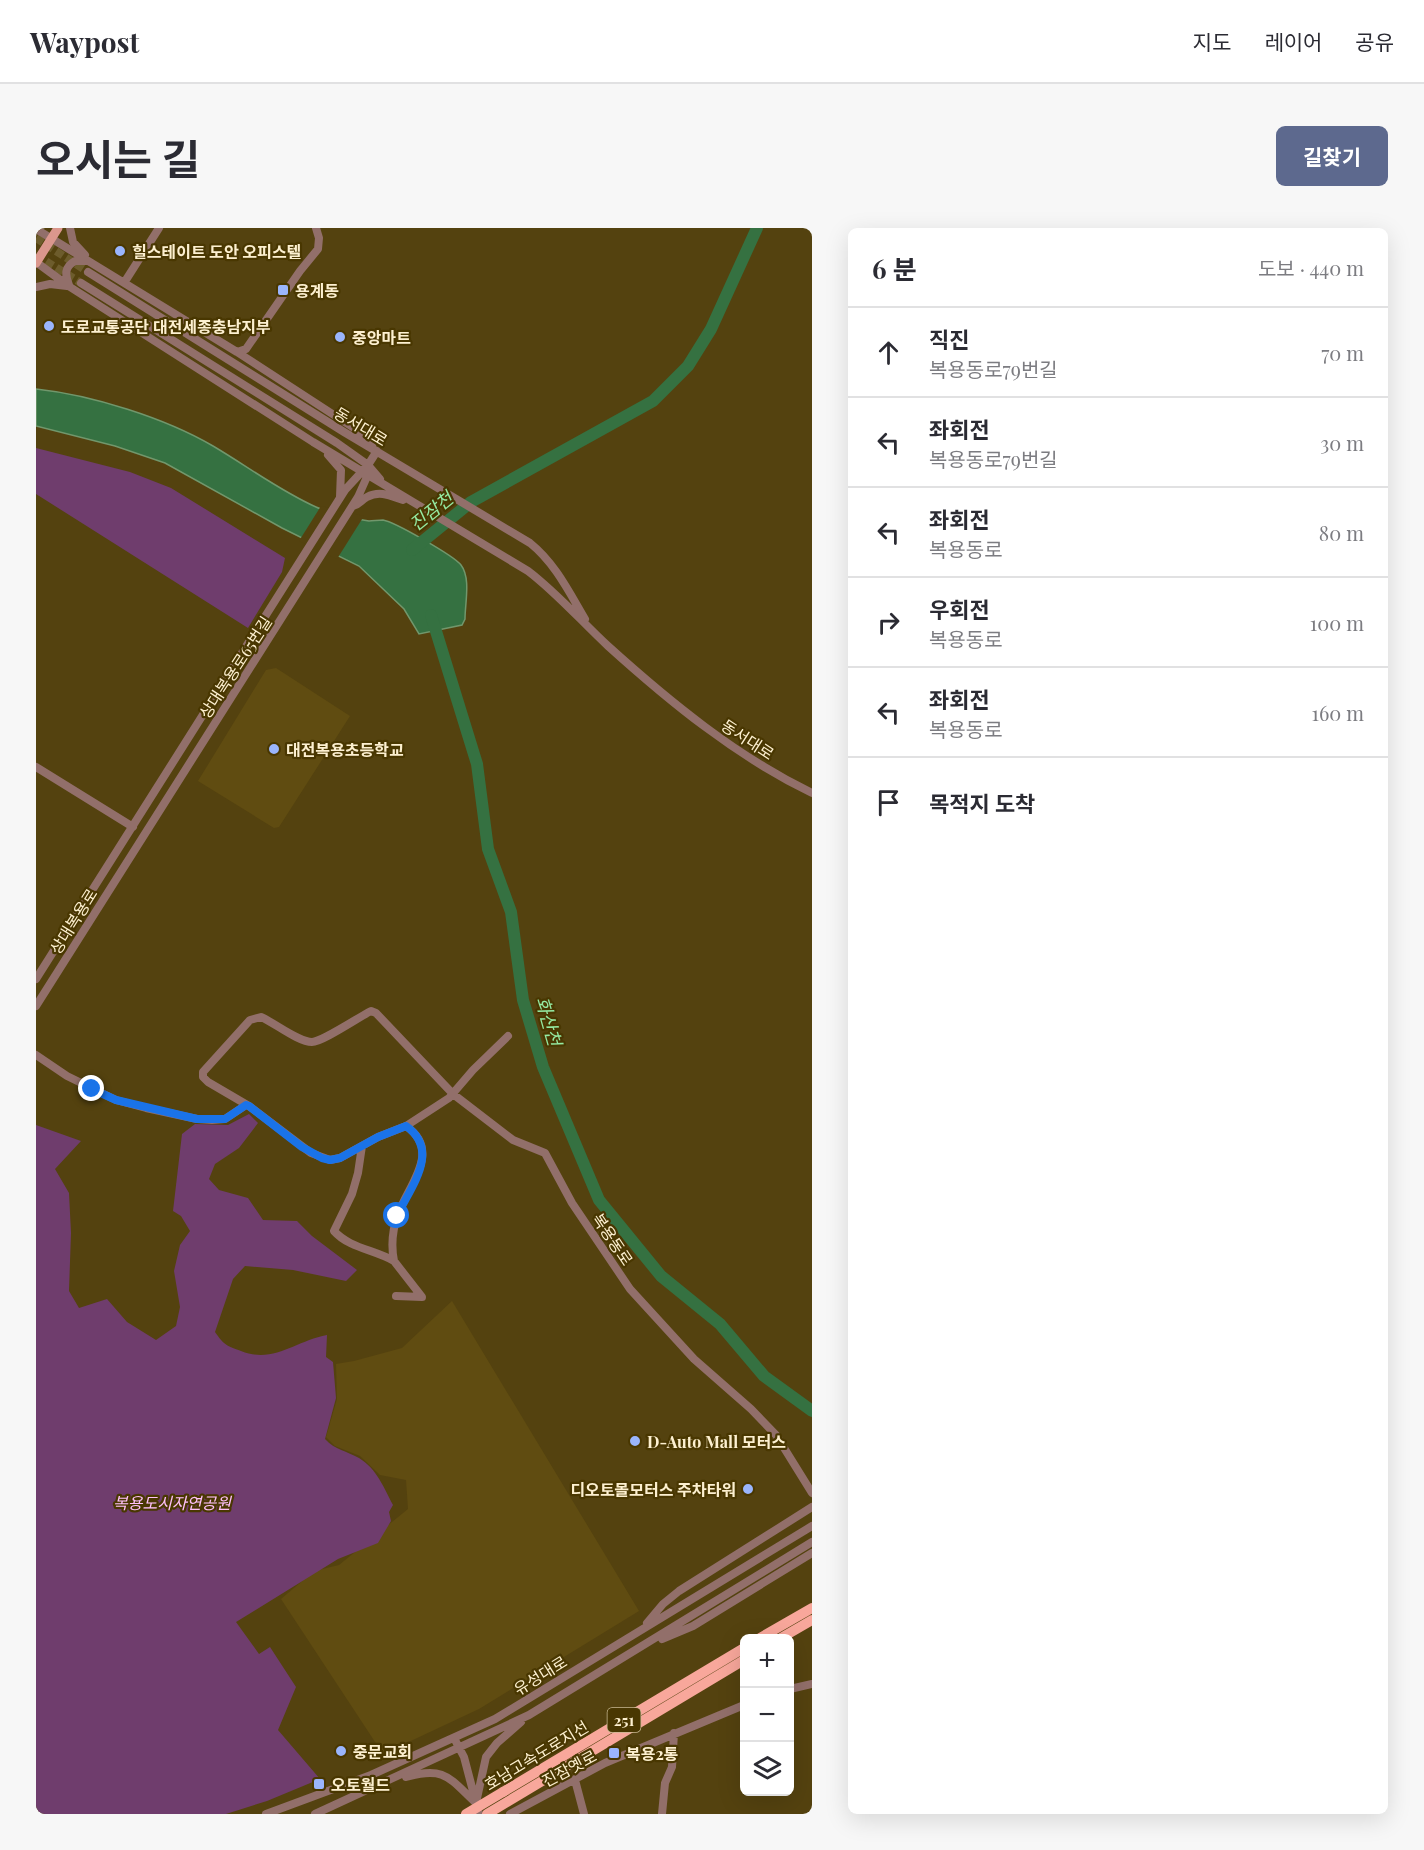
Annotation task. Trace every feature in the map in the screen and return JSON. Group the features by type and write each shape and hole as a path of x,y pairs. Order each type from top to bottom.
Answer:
{"highway":[{"path":"767,1634 812,1608"},
{"path":"788,1634 812,1620"},
{"name":"호남고속도로지선","path":"487,1814 504,1797 740,1650"},
{"name":"호남고속도로지선","path":"466,1814 504,1797 740,1662"}],"main road":[{"path":"36,263 58,228"}],"street":[{"path":"70,228 73,242 90,261"},
{"path":"124,283 159,228"},
{"path":"237,351 246,349 318,249 319,238 316,228"},
{"path":"36,229 237,351 357,430 377,451 366,470 313,442 36,263"},
{"path":"70,286 66,274 69,266 75,261 90,261"},
{"name":"동서대로","path":"88,272 530,543 544,555 557,572 592,631"},
{"name":"동서대로","path":"81,283 337,443 382,483 548,586 592,631 661,693 752,758 812,793"},
{"path":"36,286 51,284 70,286"},
{"path":"313,442 333,459 341,470 342,493"},
{"name":"상대복용로65번길","path":"122,843 303,560 342,493 366,470"},
{"name":"상대복용로65번길","path":"134,850 358,497 366,470"},
{"path":"352,506 368,497 382,494 416,504"},
{"path":"36,767 132,827"},
{"name":"상대복용로","path":"36,979 122,843"},
{"name":"상대복용로","path":"36,1006 134,850"},
{"name":"복용동로","path":"249,1106 208,1082 203,1077 203,1072 250,1020 261,1017 311,1042 321,1040 371,1011 387,1023 400,1040 453,1094 513,1140 545,1153 572,1203 630,1288 694,1359 751,1409 776,1435 812,1493"},
{"path":"36,1055 67,1076 116,1100 197,1119 212,1120 225,1119 246,1105 249,1106 302,1147 330,1160 340,1158 378,1137 406,1126 453,1094 473,1070 508,1036"},
{"path":"394,1261 393,1234 397,1216 421,1168 421,1142 416,1134 406,1126"},
{"path":"362,1146 352,1194 334,1232 341,1240 377,1252 394,1261 422,1297 396,1296"},
{"path":"640,1630 663,1604 679,1591 812,1507"},
{"name":"유성대로","path":"266,1814 371,1775 495,1719 811,1527"},
{"name":"유성대로","path":"315,1814 529,1715 812,1542"},
{"path":"636,1650 693,1626 812,1553"},
{"path":"794,1688 812,1684"},
{"name":"진잠옛로","path":"510,1814 605,1763 740,1707"},
{"path":"476,1803 486,1757 497,1743 529,1715"},
{"path":"662,1814 662,1797 674,1758 674,1734"},
{"path":"454,1738 464,1757 479,1814"},
{"path":"382,1784 424,1772 444,1774 476,1803"},
{"path":"575,1780 584,1814"}],"shaded area":[{"path":"36,389 81,396 151,417 213,446 277,486 316,507 357,519 383,520 411,533 448,554 464,570 467,591 465,619 462,625 419,634 404,609 359,566 282,528 165,463 115,446 36,426"},
{"name":"대전복용초등학교","path":"276,668 350,716 279,827 274,828 198,781 266,670"},
{"name":"오토월드","path":"452,1301 639,1611 479,1709 383,1754 281,1599 314,1571 339,1565 408,1509 406,1480 380,1475 360,1456 335,1446 326,1437 337,1399 336,1364 402,1348"}],"green space":[{"path":"36,448 130,472 171,488 285,558 282,572 248,628 36,494"},
{"name":"복용도시자연공원","path":"249,1114 258,1123 239,1148 215,1164 209,1179 219,1190 248,1198 263,1220 297,1221 312,1236 357,1270 346,1281 293,1270 245,1266 233,1279 215,1332 229,1346 241,1351 264,1355 327,1335 326,1357 333,1362 336,1398 325,1439 337,1448 365,1462 379,1479 393,1505 389,1512 391,1521 378,1543 338,1559 236,1622 259,1654 270,1647 296,1687 278,1730 320,1779 267,1801 226,1814 36,1814 36,1125 81,1141 55,1169 69,1193 71,1233 69,1291 79,1308 107,1299 127,1322 156,1340 176,1326 180,1307 174,1271 180,1245 190,1231 181,1216 173,1211 182,1134 195,1124 228,1125"}],"pier":[{"path":"321,506 364,516 337,559 299,541"}],"waterway":[{"name":"진잠천","path":"412,550 471,502 653,401 688,366 711,329 757,228"},
{"name":"화산천","path":"431,615 477,764 488,849 511,912 523,1000 543,1067 599,1200 661,1276 720,1324 764,1376 812,1411"}],"tunnel":[{"path":"36,238 88,272"},
{"path":"36,255 81,283"}],"place":[{"name":"힐스테이트 도안 오피스텔","path":"120,251"},
{"name":"용계동","path":"283,290"},
{"name":"도로교통공단 대전세종충남지부","path":"49,326"},
{"name":"중앙마트","path":"340,337"},
{"name":"대전복용초등학교","path":"274,749"},
{"name":"D-Auto Mall 모터스","path":"635,1441"},
{"name":"디오토몰모터스 주차타워","path":"748,1489"},
{"name":"중문교회","path":"341,1751"},
{"name":"복용2통","path":"614,1753"},
{"name":"오토월드","path":"319,1784"}],"route":[{"path":"92,1089 116,1100 197,1119 225,1119 246,1105 302,1147 330,1160 340,1158 378,1137 406,1126 416,1134 421,1142 421,1168 397,1216"}]}
